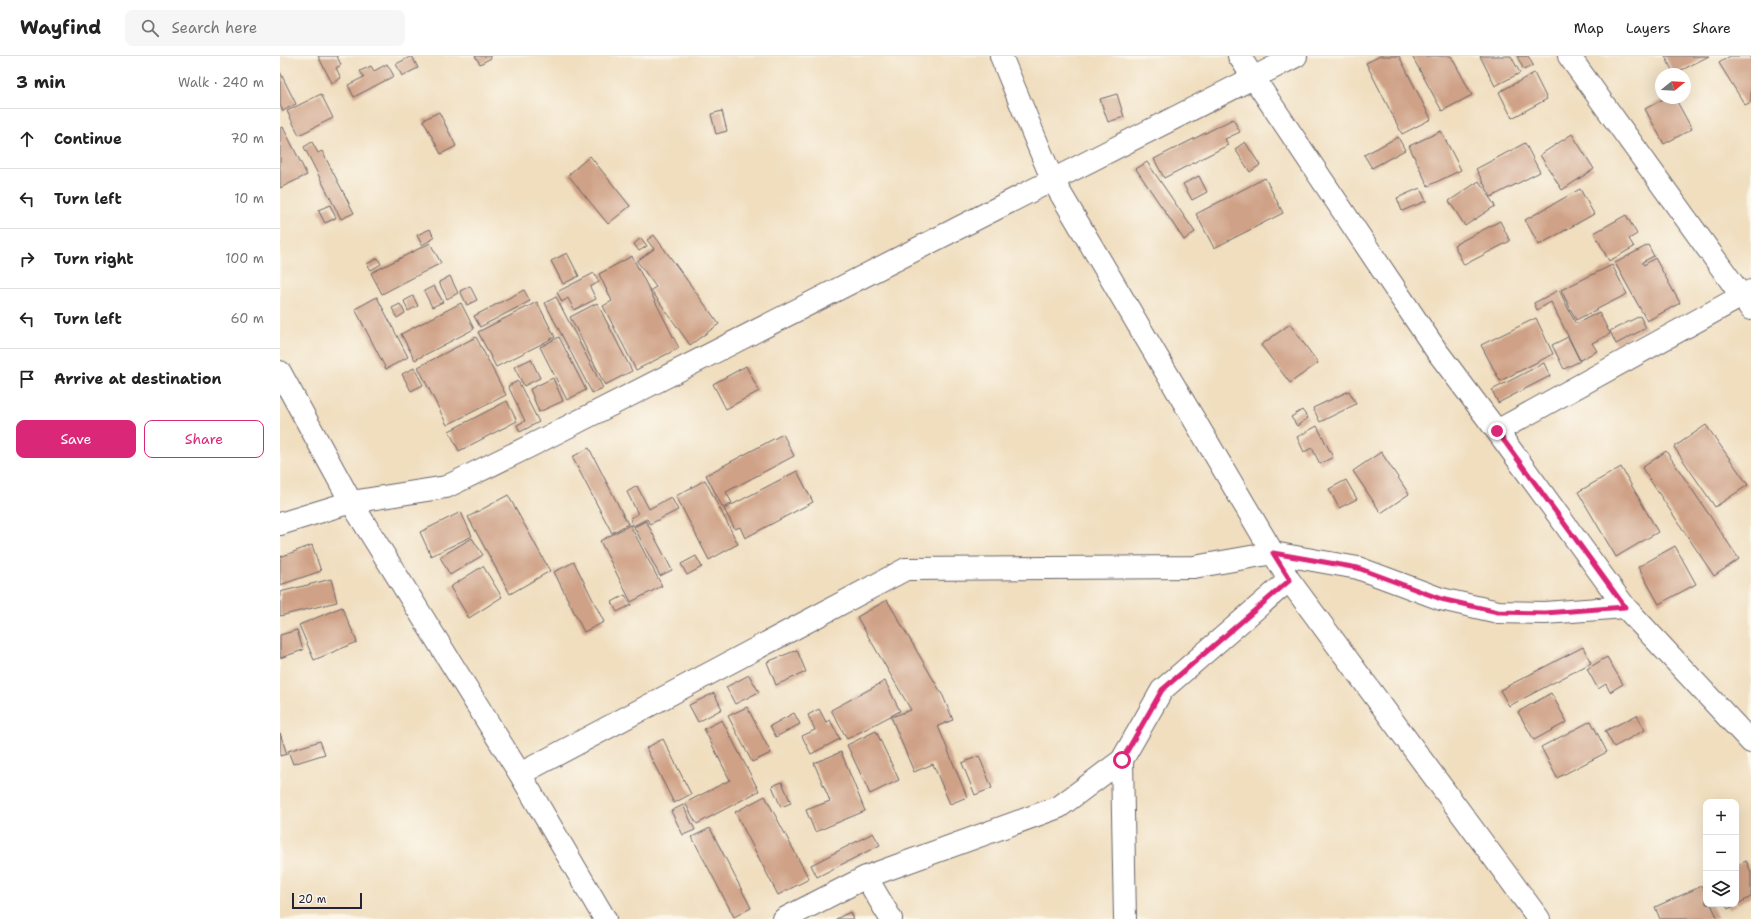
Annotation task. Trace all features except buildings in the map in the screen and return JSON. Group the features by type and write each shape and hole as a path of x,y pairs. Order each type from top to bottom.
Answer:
{"street":[{"path":"1001,56 1052,179 1273,553 1290,580 1539,919"},
{"path":"1239,56 1436,350 1625,607 1751,742"},
{"path":"280,524 351,502 446,487 1296,56"},
{"path":"1497,431 1748,298 1569,56"},
{"path":"280,372 351,502 520,774 605,919"},
{"path":"520,774 906,569 1194,567 1273,553 1358,568 1441,599 1498,612 1545,613 1625,607"},
{"path":"784,919 866,877 1059,807 1122,760 1162,690 1290,580"},
{"path":"1122,760 1125,919"},
{"path":"866,877 891,919"}],"route":[{"path":"1122,760 1162,690 1290,580 1273,553 1358,568 1441,599 1498,612 1545,613 1625,607 1497,431"}]}
